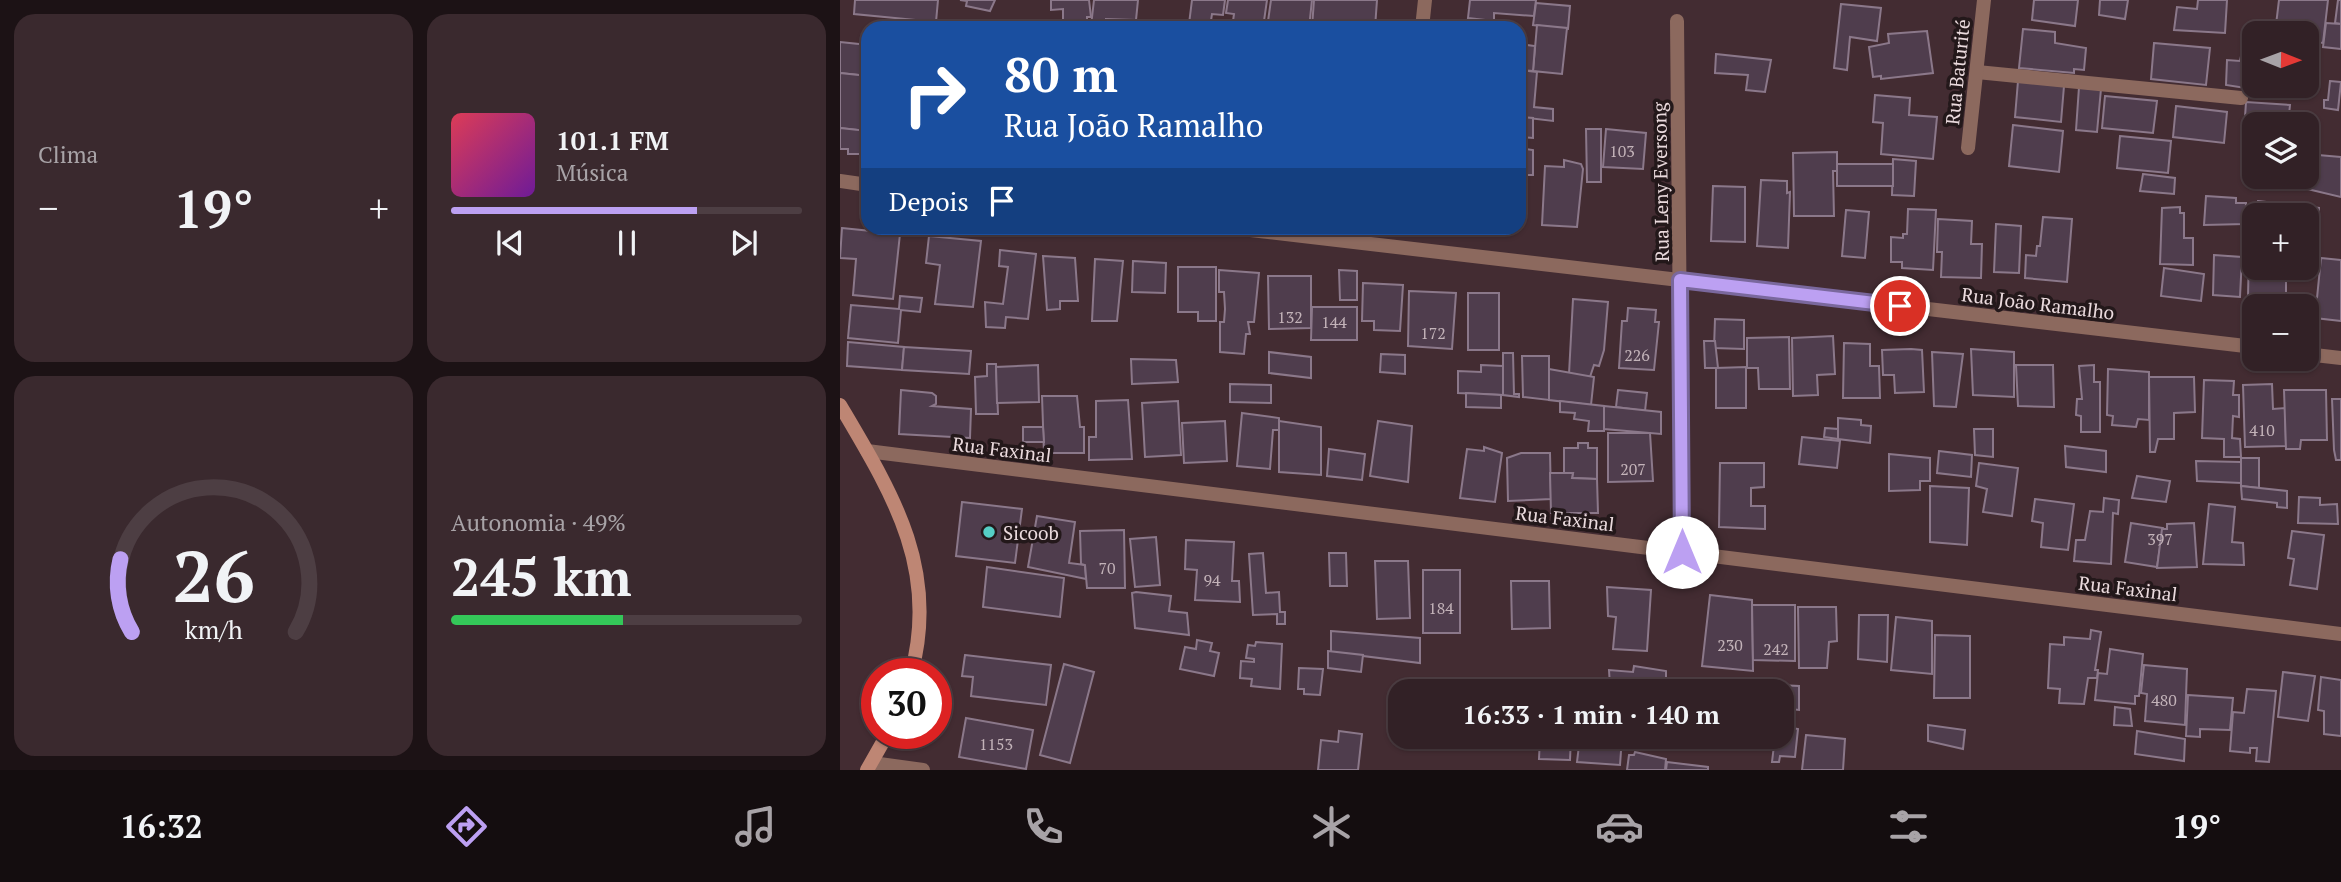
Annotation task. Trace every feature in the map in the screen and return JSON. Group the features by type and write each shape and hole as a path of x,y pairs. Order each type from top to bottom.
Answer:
{"main road":[{"path":"840,405 901,514 915,557 921,606 915,658"},
{"path":"869,767 879,749"}],"street":[{"path":"1423,21 1425,0"},
{"name":"Rua Baturité","path":"1968,148 1984,0"},
{"name":"Rua Leny Eversong","path":"1677,21 1682,552"},
{"path":"1977,72 2241,98"},
{"path":"840,181 861,184"},
{"name":"Rua João Ramalho","path":"1293,235 2242,346"},
{"path":"2319,355 2341,358"},
{"name":"Rua Faxinal","path":"867,451 2341,634"},
{"path":"869,767 923,770"}],"building":[{"path":"855,0 938,0 936,21 854,14"},
{"path":"960,0 995,0 990,11 966,6 967,1"},
{"path":"1051,0 1089,0 1091,17 1087,17 1087,21 1063,21 1063,9 1051,10"},
{"path":"1094,0 1138,0 1136,20 1092,21"},
{"path":"1192,0 1225,0 1223,15 1212,14 1211,21 1189,21"},
{"path":"1228,0 1267,0 1264,21 1233,21 1234,14 1226,13"},
{"path":"1271,0 1312,0 1310,21 1268,21"},
{"path":"1314,0 1377,0 1376,21 1312,21"},
{"path":"1470,0 1536,0 1534,16 1494,13 1494,21 1468,18"},
{"path":"2034,0 2078,0 2075,26 2032,20"},
{"path":"2100,0 2128,0 2125,19 2099,15"},
{"path":"2198,0 2227,0 2225,33 2174,30 2177,7 2197,9"},
{"path":"2279,0 2328,0 2323,43 2319,43 2319,21 2276,21"},
{"path":"2338,0 2341,0 2341,24 2335,23"},
{"path":"1536,3 1570,6 1568,29 1533,25"},
{"path":"1841,4 1881,8 1877,41 1850,37 1847,70 1834,68"},
{"path":"2326,23 2341,24 2341,49 2323,47"},
{"path":"1537,25 1567,28 1562,74 1533,71"},
{"path":"2023,29 2055,32 2055,43 2086,48 2084,70 2074,69 2074,73 2019,68"},
{"path":"1927,31 1933,73 1881,79 1881,76 1873,77 1869,47 1889,43 1888,34"},
{"path":"840,42 861,44 861,75 840,73"},
{"path":"2154,43 2210,48 2206,85 2151,79"},
{"path":"1526,45 1535,46 1533,71 1526,70"},
{"path":"1716,54 1771,60 1765,92 1746,90 1748,75 1715,73"},
{"path":"2242,56 2242,87 2226,85 2227,60 2240,61"},
{"path":"1526,71 1537,72 1534,107 1553,109 1553,121 1526,118"},
{"path":"840,73 861,75 861,130 840,128"},
{"path":"2018,81 2064,86 2061,122 2015,117"},
{"path":"2330,81 2341,82 2338,110 2324,108 2324,100 2328,100"},
{"path":"2079,87 2101,89 2097,132 2076,130"},
{"path":"1875,95 1910,98 1909,115 1937,117 1933,159 1881,154 1883,123 1873,122"},
{"path":"2105,96 2157,101 2153,133 2102,128"},
{"path":"2246,102 2290,105 2289,112 2245,112"},
{"path":"2176,106 2227,112 2224,143 2173,137"},
{"path":"1526,118 1533,118 1533,138 1526,138"},
{"path":"2013,125 2063,131 2059,172 2009,166"},
{"path":"840,128 861,130 861,154 848,154 848,149 840,149"},
{"path":"1586,129 1601,129 1601,182 1587,182"},
{"path":"1606,129 1646,133 1643,169 1603,167"},
{"path":"2120,136 2171,141 2168,173 2117,168"},
{"path":"1526,149 1533,150 1533,175 1527,175 1526,190"},
{"path":"1837,152 1837,171 1833,171 1834,216 1794,216 1793,153"},
{"path":"2319,155 2341,157 2341,197 2307,189 2319,189"},
{"path":"1893,159 1916,161 1914,196 1892,195"},
{"path":"1564,160 1581,164 1583,169 1577,227 1542,225 1545,166 1564,167"},
{"path":"1837,164 1893,164 1893,186 1837,186"},
{"path":"2143,174 2175,178 2174,194 2140,191"},
{"path":"1761,180 1787,181 1787,193 1790,192 1788,248 1757,246"},
{"path":"1713,186 1745,187 1745,242 1711,241"},
{"path":"2206,196 2236,198 2236,203 2242,203 2242,224 2204,225"},
{"path":"2180,207 2180,213 2184,213 2184,238 2193,238 2193,265 2160,264 2162,208"},
{"path":"1908,209 1936,210 1933,270 1902,268 1902,262 1891,262 1891,237 1903,238 1903,234 1907,234"},
{"path":"1846,210 1869,212 1865,258 1842,256"},
{"path":"2043,217 2072,219 2067,282 2025,278 2026,255 2036,256 2037,246 2040,246"},
{"path":"1938,219 1972,221 1971,244 1982,244 1981,278 1941,277 1942,252 1937,252"},
{"path":"1996,224 2021,226 2019,273 1994,272"},
{"path":"842,228 861,230 861,235 900,235 893,299 853,295 856,259 840,258"},
{"path":"929,236 981,241 973,307 935,304 940,265 926,263"},
{"path":"1000,250 1036,254 1028,319 1006,317 1005,328 986,327 985,302 1003,304 1008,267 999,266"},
{"path":"2214,255 2242,257 2240,297 2213,295"},
{"path":"1043,256 1075,258 1078,301 1060,301 1060,309 1047,310"},
{"path":"2321,258 2341,260 2341,321 2319,318"},
{"path":"1095,259 1123,261 1117,321 1092,321"},
{"path":"1133,261 1166,263 1165,293 1132,292"},
{"path":"1178,267 1216,267 1216,321 1198,321 1198,312 1178,312"},
{"path":"2164,268 2204,274 2201,301 2161,296"},
{"path":"1219,270 1259,273 1254,322 1248,322 1250,334 1246,334 1244,354 1220,352 1220,322 1224,322 1225,309 1224,292 1219,292"},
{"path":"1339,270 1357,271 1357,300 1340,300"},
{"path":"1268,276 1311,276 1311,328 1269,329"},
{"path":"2248,280 2286,280 2286,294 2248,294"},
{"path":"1363,283 1403,285 1400,331 1374,330 1374,321 1362,321"},
{"path":"1409,291 1456,293 1452,349 1408,346"},
{"path":"1468,293 1499,293 1499,350 1468,350"},
{"path":"900,296 922,298 920,312 901,310 898,343 848,338 851,305 899,309"},
{"path":"1573,299 1608,302 1604,350 1599,366 1594,365 1590,377 1569,374"},
{"path":"1312,307 1357,307 1357,340 1311,340"},
{"path":"1628,308 1656,310 1655,322 1659,322 1654,370 1619,368 1622,321 1627,321"},
{"path":"1715,319 1744,320 1744,349 1714,348"},
{"path":"1833,336 1835,374 1817,375 1818,395 1793,396 1792,338"},
{"path":"1789,337 1790,389 1759,389 1758,368 1747,368 1747,338"},
{"path":"1704,341 1715,341 1718,368 1705,368"},
{"path":"848,342 904,347 902,370 847,366"},
{"path":"1844,343 1870,344 1870,366 1879,366 1880,398 1843,398"},
{"path":"904,347 971,351 969,374 902,370"},
{"path":"1971,349 2014,352 2014,397 1973,395"},
{"path":"1882,350 1922,350 1924,392 1895,393 1894,375 1883,375"},
{"path":"1269,352 1311,357 1311,378 1269,373"},
{"path":"1932,352 1963,354 1956,407 1934,406"},
{"path":"1503,353 1513,353 1514,394 1519,394 1519,397 1503,395"},
{"path":"1381,354 1405,355 1405,374 1380,372"},
{"path":"1522,356 1549,356 1549,400 1523,397"},
{"path":"1131,359 1176,360 1178,382 1132,384"},
{"path":"987,364 996,364 998,414 976,414 975,377 987,376"},
{"path":"1038,365 1039,402 997,403 996,367"},
{"path":"1481,365 1503,366 1503,395 1458,393 1458,371 1481,372"},
{"path":"2016,365 2053,365 2054,407 2018,406"},
{"path":"2094,365 2094,382 2100,382 2100,432 2081,432 2081,416 2076,415 2077,399 2082,399 2079,366"},
{"path":"1746,367 1746,408 1716,408 1716,368"},
{"path":"1549,369 1594,377 1591,405 1549,400"},
{"path":"2108,369 2149,372 2149,420 2138,419 2136,427 2112,425 2113,416 2107,415"},
{"path":"2149,377 2194,377 2195,412 2174,413 2174,439 2158,439 2155,452 2150,452"},
{"path":"2204,380 2234,381 2233,395 2239,395 2239,417 2233,416 2232,438 2240,439 2241,457 2224,457 2224,439 2202,438"},
{"path":"1230,384 1271,385 1271,403 1230,402"},
{"path":"2272,384 2273,409 2285,408 2286,446 2245,447 2243,385"},
{"path":"901,390 932,393 936,396 936,404 932,406 971,409 970,438 899,434"},
{"path":"1618,390 1647,393 1645,411 1616,407"},
{"path":"2284,390 2326,390 2327,440 2301,440 2300,449 2286,449"},
{"path":"1466,393 1501,395 1501,408 1466,407"},
{"path":"1042,396 1077,396 1080,427 1084,427 1084,453 1044,453"},
{"path":"2332,399 2341,399 2341,460 2336,460 2334,450"},
{"path":"1128,400 1132,459 1089,460 1089,437 1096,437 1096,401"},
{"path":"1178,401 1181,455 1145,457 1142,403"},
{"path":"1560,401 1604,406 1604,431 1588,431 1589,421 1574,419 1575,413 1560,412"},
{"path":"1604,406 1661,412 1661,434 1604,429"},
{"path":"1242,413 1279,418 1279,430 1273,430 1270,469 1237,466"},
{"path":"1838,418 1861,420 1861,425 1871,426 1870,443 1838,439"},
{"path":"1225,421 1227,461 1184,463 1182,423"},
{"path":"1279,421 1321,427 1321,475 1279,472"},
{"path":"1378,421 1412,426 1408,482 1370,476"},
{"path":"1023,427 1043,427 1044,442 1023,442"},
{"path":"1825,428 1838,429 1838,439 1824,437"},
{"path":"1974,429 1993,429 1993,457 1975,455"},
{"path":"1608,433 1650,433 1653,481 1608,482"},
{"path":"1802,437 1840,441 1837,468 1799,464"},
{"path":"1578,443 1588,443 1588,448 1597,448 1597,479 1572,478 1573,473 1564,473 1564,448 1578,448"},
{"path":"2065,446 2106,451 2106,472 2066,467"},
{"path":"1484,447 1502,453 1495,502 1460,498 1467,449 1484,451"},
{"path":"1329,449 1365,454 1362,480 1327,476"},
{"path":"1939,451 1972,455 1971,477 1937,473"},
{"path":"1521,453 1550,453 1551,499 1508,501 1507,458"},
{"path":"1889,454 1930,458 1930,481 1920,481 1920,490 1889,491"},
{"path":"2241,458 2259,458 2259,488 2241,486"},
{"path":"2196,461 2241,462 2241,483 2197,481"},
{"path":"1720,463 1764,463 1764,487 1751,488 1751,506 1765,506 1765,529 1719,527"},
{"path":"1979,463 2018,468 2012,516 1983,512 1987,489 1976,486"},
{"path":"1550,473 1573,473 1572,478 1597,479 1598,513 1551,513"},
{"path":"2137,476 2170,481 2166,502 2132,498"},
{"path":"1930,486 1969,488 1967,545 1930,542"},
{"path":"2241,486 2287,491 2287,508 2277,507 2277,503 2242,499"},
{"path":"2299,497 2320,498 2320,505 2337,504 2338,524 2298,523"},
{"path":"2104,498 2119,500 2118,514 2113,513 2111,564 2074,561 2076,540 2085,540 2090,511 2103,512"},
{"path":"2035,499 2074,504 2068,550 2041,547 2043,523 2032,521"},
{"name":"Sicoob","path":"962,502 1022,509 1015,563 956,556"},
{"path":"2209,504 2235,507 2232,542 2243,543 2244,565 2203,564"},
{"path":"1037,516 1075,522 1069,563 1085,565 1086,579 1028,567"},
{"path":"2131,523 2163,528 2157,567 2125,562"},
{"path":"2194,523 2197,567 2157,568 2162,529 2167,529 2167,524"},
{"path":"1124,530 1125,588 1087,588 1085,565 1081,564 1080,531"},
{"path":"2292,531 2324,535 2317,589 2290,585 2294,559 2288,558"},
{"path":"1156,537 1160,585 1135,587 1130,539"},
{"path":"1186,540 1234,542 1232,581 1239,581 1240,602 1195,600 1197,570 1185,569"},
{"path":"1263,553 1266,593 1279,592 1280,612 1285,612 1285,624 1277,624 1277,614 1253,615 1249,554"},
{"path":"1329,553 1346,553 1347,586 1330,586"},
{"path":"1375,561 1408,561 1410,618 1377,619"},
{"path":"987,567 1064,578 1060,617 983,607"},
{"path":"1423,570 1460,570 1460,633 1423,633"},
{"path":"1511,581 1549,581 1550,628 1512,629"},
{"path":"1607,587 1651,590 1647,651 1613,649 1616,617 1608,616"},
{"path":"1132,593 1171,596 1169,611 1187,613 1189,635 1135,628"},
{"path":"1710,595 1752,600 1753,671 1702,666"},
{"path":"1752,605 1795,605 1795,661 1753,660"},
{"path":"1798,607 1836,607 1837,641 1829,642 1827,668 1799,668"},
{"path":"1859,615 1888,615 1887,662 1858,659"},
{"path":"1896,617 1932,621 1932,674 1891,670"},
{"path":"2091,630 2101,632 2095,670 2098,670 2097,678 2088,678 2084,704 2059,703 2060,689 2048,688 2050,644 2064,645 2064,637 2090,639"},
{"path":"1331,631 1420,638 1420,663 1331,652"},
{"path":"1935,635 1970,636 1970,698 1934,698"},
{"path":"1197,640 1212,643 1210,651 1219,653 1214,676 1180,669 1185,647 1196,649"},
{"path":"1256,642 1282,644 1280,689 1251,686 1252,679 1240,678 1241,661 1254,662 1254,659 1246,658 1248,645 1255,646"},
{"path":"2110,649 2143,654 2139,696 2135,696 2135,704 2095,700 2098,673 2107,674"},
{"path":"1328,651 1363,655 1361,672 1328,668"},
{"path":"965,655 1051,665 1046,705 971,696 973,677 962,676"},
{"path":"1064,664 1094,672 1070,763 1040,755"},
{"path":"2144,665 2187,669 2185,725 2145,721 2147,694 2141,693"},
{"path":"1634,666 1666,671 1666,679 1610,679 1609,670 1633,672"},
{"path":"1299,668 1323,669 1320,695 1304,694 1304,689 1298,689"},
{"path":"2283,672 2315,676 2308,721 2278,717"},
{"path":"2321,677 2341,680 2341,736 2324,734 2324,711 2318,710"},
{"path":"1794,686 1799,686 1799,710 1794,709"},
{"path":"2247,689 2276,691 2269,762 2256,761 2257,748 2250,748 2250,753 2230,751 2233,712 2244,713"},
{"path":"2188,695 2233,698 2230,730 2200,729 2200,737 2186,736"},
{"path":"2115,707 2130,709 2132,726 2114,725"},
{"path":"966,718 1033,730 1026,769 959,757"},
{"path":"1928,725 1965,730 1963,749 1928,741"},
{"path":"1794,728 1798,729 1795,757 1780,756 1779,762 1772,762 1774,749 1794,749"},
{"path":"1339,731 1362,734 1358,770 1318,770 1321,740 1338,742"},
{"path":"2137,731 2185,739 2184,761 2135,754"},
{"path":"1806,735 1845,739 1843,770 1802,770"},
{"path":"1539,749 1570,749 1570,760 1539,759"},
{"path":"1579,749 1621,749 1620,765 1577,762"},
{"path":"1635,752 1666,759 1665,770 1627,770 1629,755 1634,755"},
{"path":"1667,762 1708,767 1708,770 1666,770"}],"place":[{"name":"Sicoob","path":"989,532"}],"route":[{"path":"1682,552 1680,280 1900,306"}]}
